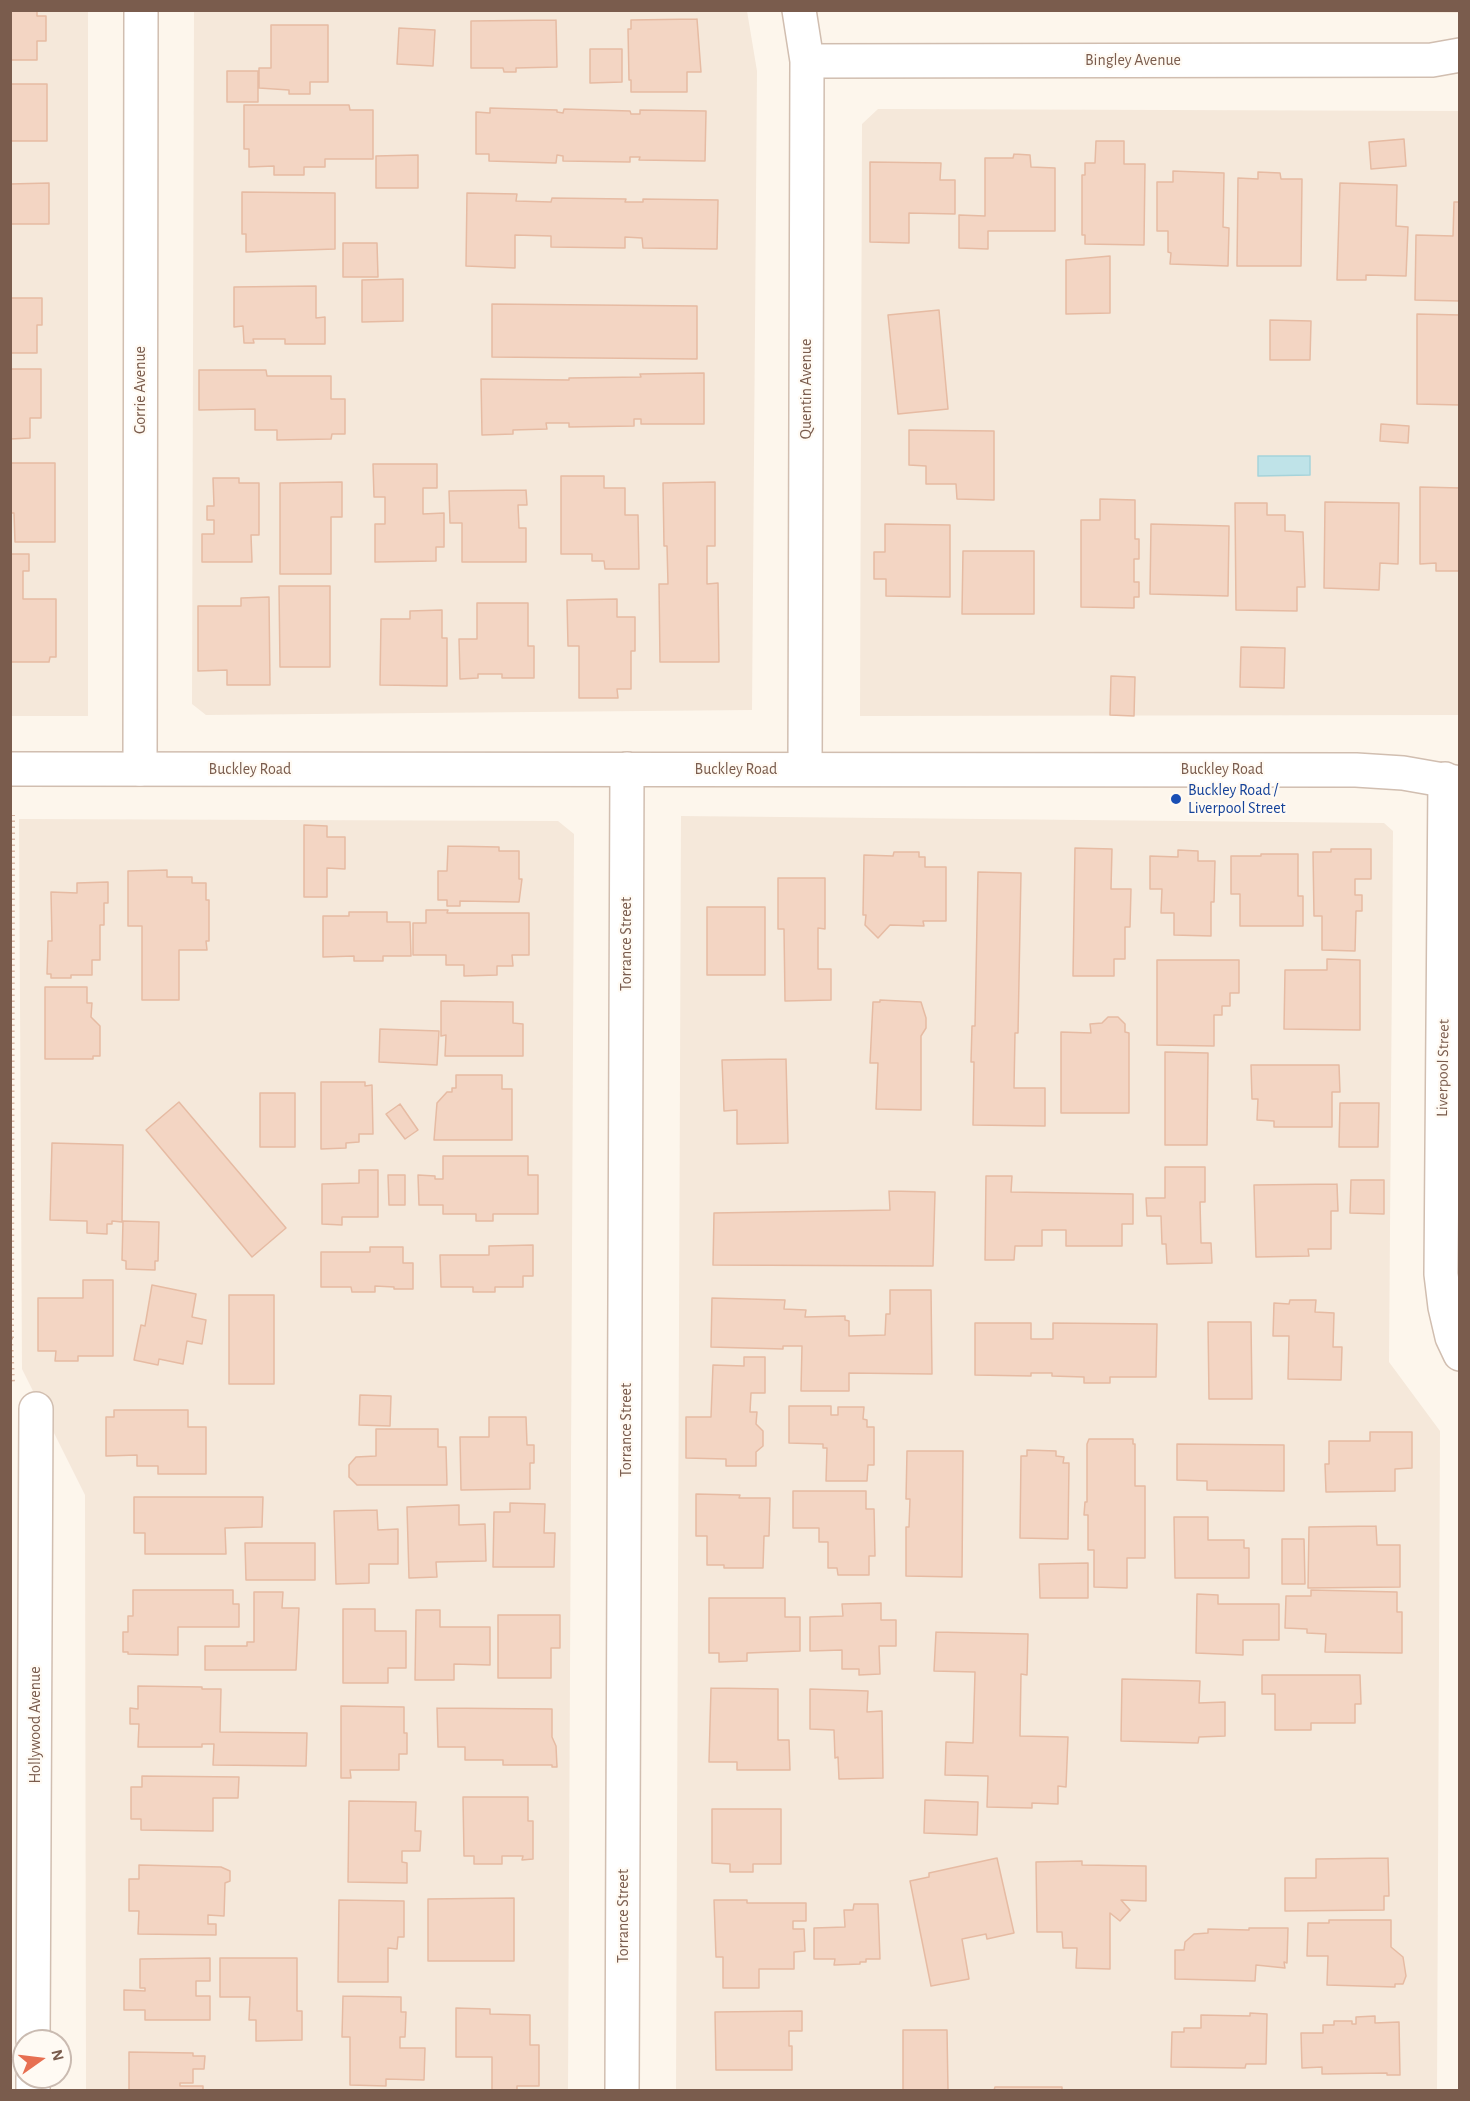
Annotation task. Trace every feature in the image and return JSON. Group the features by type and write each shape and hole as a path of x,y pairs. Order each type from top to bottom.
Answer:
{"street":[{"name":"Gorrie Avenue","path":"140,769 141,10"},
{"name":"Quentin Avenue","path":"799,10 807,61 805,768"},
{"name":"Bingley Avenue","path":"807,61 1432,60 1460,55"},
{"name":"Buckley Road","path":"10,769 1356,770 1403,773 1452,781"},
{"name":"Torrance Street","path":"622,2091 627,769"},
{"name":"Liverpool Street","path":"1452,781 1441,1274 1452,1337 1460,1354"},
{"name":"Hollywood Avenue","path":"33,2029 36,1409"}],"path":[{"path":"12,1338 13,815"}],"shaded area":[{"path":"1284,10 1459,10 1459,13 1284,11"},
{"path":"10,11 88,11 88,716 11,716"},
{"path":"194,11 747,11 757,71 752,710 206,715 192,704"},
{"path":"878,109 1459,111 1459,715 860,716 862,124"},
{"path":"681,816 1384,823 1393,831 1389,1362 1440,1431 1437,2090 676,2090"},
{"path":"19,819 558,821 574,834 568,2090 86,2090 85,1495 22,1369"}],"water":[{"path":"1258,456 1310,456 1310,475 1258,476"}],"building":[{"path":"10,10 37,10 37,16 46,16 46,41 37,41 37,60 10,60"},
{"path":"697,19 701,72 687,72 687,92 631,92 628,29 631,29 631,20"},
{"path":"556,20 557,67 516,68 516,72 504,72 503,68 471,68 471,21"},
{"path":"271,25 328,25 328,82 310,82 310,94 289,94 289,90 259,88 259,68 271,68"},
{"path":"399,28 435,30 433,66 397,64"},
{"path":"590,49 622,49 622,82 590,83"},
{"path":"227,71 258,71 258,102 227,102"},
{"path":"10,84 47,84 47,141 10,141"},
{"path":"244,105 349,105 350,110 373,110 373,159 325,159 325,167 304,167 304,175 274,175 274,166 249,167 249,149 244,149"},
{"path":"490,108 557,110 563,113 564,109 630,111 631,114 640,114 640,110 706,111 705,161 639,160 640,157 630,157 630,162 563,161 563,156 557,155 556,163 489,161 489,154 476,154 476,112 490,113"},
{"path":"1404,139 1406,166 1371,169 1369,142"},
{"path":"1096,141 1124,141 1124,164 1145,164 1144,245 1085,244 1085,235 1082,235 1082,175 1085,175 1085,163 1095,163"},
{"path":"1014,154 1030,155 1031,167 1055,168 1055,231 988,231 988,249 959,248 959,215 985,216 985,158 1013,158"},
{"path":"418,155 418,188 376,188 376,156"},
{"path":"870,162 941,163 940,180 955,180 955,214 909,213 909,243 870,242"},
{"path":"1173,171 1224,173 1223,227 1229,228 1228,266 1170,264 1168,231 1157,231 1157,182 1173,182"},
{"path":"1258,172 1280,173 1281,179 1302,179 1301,266 1237,266 1238,178 1258,179"},
{"path":"49,183 49,224 10,224 10,184"},
{"path":"1340,183 1397,185 1396,226 1408,227 1406,276 1366,275 1366,280 1337,280"},
{"path":"242,192 335,193 335,249 246,252 246,234 242,234"},
{"path":"467,193 517,194 516,201 551,202 552,198 626,199 625,202 643,202 643,199 718,200 717,249 643,248 642,238 625,237 625,248 551,247 551,236 515,235 515,268 466,266"},
{"path":"1454,202 1460,202 1460,301 1415,300 1416,235 1453,236"},
{"path":"343,243 377,243 378,277 343,277"},
{"path":"1110,256 1110,313 1066,314 1066,260"},
{"path":"403,279 403,321 362,322 362,280"},
{"path":"316,286 316,318 325,317 325,344 285,344 285,339 253,339 254,343 244,343 243,326 234,327 234,287"},
{"path":"10,298 42,298 42,325 37,325 37,353 10,353"},
{"path":"492,304 697,306 697,359 492,357"},
{"path":"939,310 948,409 898,414 888,315"},
{"path":"1417,314 1460,315 1460,405 1417,404"},
{"path":"1270,320 1311,321 1310,360 1270,360"},
{"path":"10,369 41,369 41,418 30,418 30,438 10,439"},
{"path":"199,370 266,370 267,376 331,376 331,399 345,399 345,434 332,434 331,439 277,440 277,430 255,430 255,409 199,410"},
{"path":"704,373 704,424 641,424 641,419 634,419 634,426 569,427 569,423 546,423 547,429 513,430 513,434 482,435 481,379 569,380 569,378 641,377 640,374"},
{"path":"1381,424 1409,426 1408,443 1380,441"},
{"path":"909,430 994,431 994,500 957,499 956,484 926,484 926,466 909,465"},
{"path":"10,463 55,463 55,542 15,542 14,513 10,513"},
{"path":"373,464 437,464 437,488 423,488 423,514 444,513 444,547 436,547 436,561 375,562 375,524 385,524 385,497 374,497"},
{"path":"561,476 604,476 604,488 625,488 625,515 638,515 639,569 605,569 604,561 592,561 592,554 561,554"},
{"path":"213,478 239,478 239,483 259,483 259,535 251,535 252,562 202,562 202,534 214,534 214,520 207,520 207,506 214,506"},
{"path":"342,482 342,517 331,517 331,574 280,574 280,483"},
{"path":"715,482 715,546 707,546 707,584 718,583 719,662 660,662 659,584 668,584 667,546 664,546 663,483"},
{"path":"1420,487 1460,488 1460,571 1436,571 1436,563 1420,564"},
{"path":"526,490 527,505 518,505 519,528 526,528 526,562 462,562 462,523 450,523 449,491"},
{"path":"1100,499 1135,500 1135,539 1139,539 1139,559 1134,559 1134,582 1139,582 1139,597 1134,597 1134,608 1081,607 1081,520 1100,520"},
{"path":"1325,502 1399,503 1398,564 1380,563 1379,590 1324,588"},
{"path":"1235,503 1267,503 1267,515 1285,515 1285,531 1303,532 1305,587 1297,587 1297,611 1236,610"},
{"path":"885,524 950,525 950,597 886,596 886,579 874,579 874,552 885,552"},
{"path":"1151,524 1229,526 1228,596 1150,594"},
{"path":"963,551 1034,551 1034,614 962,614"},
{"path":"10,554 29,554 29,571 23,571 23,599 56,599 56,657 50,657 49,662 10,662"},
{"path":"279,586 330,586 330,667 280,667"},
{"path":"269,597 270,685 227,685 227,670 198,671 198,606 241,606 241,598"},
{"path":"617,599 617,617 635,617 635,651 631,651 631,689 617,689 618,698 579,698 579,646 568,646 567,600"},
{"path":"477,603 528,603 528,646 534,646 534,678 502,678 502,674 478,674 478,678 460,679 459,639 477,639"},
{"path":"442,610 442,638 447,638 447,686 380,685 381,619 410,619 410,611"},
{"path":"1241,647 1285,648 1284,688 1240,687"},
{"path":"1111,676 1135,677 1134,716 1110,715"},
{"path":"304,825 327,826 327,837 345,837 345,869 327,868 327,897 304,897"},
{"path":"448,846 499,847 499,851 519,851 519,879 522,879 519,902 460,901 460,906 447,906 447,900 438,900 438,871 447,871"},
{"path":"1075,848 1112,849 1111,889 1131,889 1130,927 1125,927 1125,959 1114,959 1114,976 1073,976"},
{"path":"1331,849 1371,849 1371,879 1355,879 1355,895 1362,895 1362,911 1356,911 1355,951 1322,950 1322,916 1314,916 1313,852 1331,852"},
{"path":"1178,850 1198,851 1198,861 1215,861 1214,902 1211,902 1211,936 1174,935 1174,913 1161,913 1162,889 1150,889 1150,856 1178,857"},
{"path":"894,852 919,852 919,857 925,857 925,867 946,867 946,921 923,921 924,926 890,925 878,938 865,925 866,915 863,915 864,855 893,856"},
{"path":"1261,854 1298,854 1298,896 1303,896 1303,926 1240,926 1240,894 1231,894 1231,856 1261,856"},
{"path":"167,870 167,877 192,877 192,883 206,883 206,900 209,900 209,941 206,941 207,950 179,950 179,1000 142,1000 142,926 128,926 128,871"},
{"path":"978,872 1021,873 1018,1033 1015,1033 1014,1088 1045,1088 1045,1126 973,1125 974,1062 971,1062 972,1026 975,1026"},
{"path":"778,878 825,878 825,929 818,928 818,969 831,969 831,1000 785,1001 784,929 778,929"},
{"path":"108,882 108,903 104,903 104,925 100,925 100,960 92,960 92,975 51,978 51,974 47,974 48,941 52,941 51,892 77,893 77,883"},
{"path":"707,907 765,907 765,975 707,975"},
{"path":"426,910 448,910 447,913 529,913 529,955 512,955 513,966 497,966 497,975 464,976 464,965 446,965 446,955 413,955 413,923 426,923"},
{"path":"349,912 387,912 387,922 410,922 411,956 383,956 383,961 354,961 354,956 323,957 323,916 349,916"},
{"path":"1327,959 1360,960 1360,1030 1284,1029 1285,970 1327,970"},
{"path":"1157,960 1239,960 1239,993 1230,993 1230,1006 1222,1006 1222,1015 1214,1015 1214,1046 1157,1045"},
{"path":"45,987 87,987 87,1003 92,1003 91,1017 100,1026 100,1056 93,1056 93,1059 45,1059"},
{"path":"880,1000 921,1002 926,1018 926,1028 921,1036 921,1110 876,1109 878,1063 870,1063 873,1002 880,1002"},
{"path":"441,1001 513,1002 513,1023 523,1024 523,1056 445,1056 446,1035 441,1036"},
{"path":"1108,1017 1118,1017 1125,1024 1125,1032 1129,1033 1129,1113 1061,1113 1061,1032 1091,1033 1090,1024 1102,1023"},
{"path":"380,1029 439,1031 437,1065 379,1062"},
{"path":"1165,1052 1208,1053 1207,1145 1165,1145"},
{"path":"786,1059 788,1143 737,1144 737,1110 724,1111 722,1060"},
{"path":"1251,1065 1339,1065 1340,1092 1332,1092 1332,1127 1274,1127 1274,1121 1257,1120 1258,1099 1252,1099"},
{"path":"456,1075 502,1075 502,1089 512,1089 512,1140 434,1140 437,1103 447,1092 452,1092 452,1088 456,1088"},
{"path":"321,1082 365,1082 365,1086 372,1085 373,1134 359,1134 359,1142 346,1143 346,1148 321,1149"},
{"path":"260,1093 295,1093 295,1147 260,1147"},
{"path":"179,1102 286,1228 252,1257 146,1130"},
{"path":"1340,1103 1379,1103 1378,1147 1339,1147"},
{"path":"400,1104 418,1130 405,1139 386,1114"},
{"path":"52,1143 123,1145 122,1222 112,1221 112,1224 107,1224 107,1234 87,1233 87,1221 50,1220"},
{"path":"443,1156 528,1156 528,1175 538,1175 538,1214 493,1214 493,1221 476,1221 476,1214 443,1214 443,1205 419,1205 418,1175 443,1179"},
{"path":"1165,1167 1205,1167 1205,1202 1200,1202 1201,1243 1211,1243 1212,1263 1167,1264 1166,1244 1162,1244 1161,1216 1147,1216 1146,1198 1165,1198"},
{"path":"359,1170 378,1170 378,1217 342,1217 342,1225 322,1224 322,1184 359,1183"},
{"path":"388,1175 405,1175 405,1205 389,1205"},
{"path":"986,1176 1012,1176 1011,1192 1133,1194 1133,1224 1122,1224 1122,1246 1066,1246 1066,1230 1042,1230 1042,1246 1015,1246 1014,1260 985,1260"},
{"path":"1351,1180 1384,1180 1384,1214 1350,1213"},
{"path":"1337,1184 1338,1211 1331,1211 1331,1249 1308,1249 1309,1256 1256,1257 1254,1185"},
{"path":"889,1191 935,1192 933,1266 713,1265 714,1213 890,1210"},
{"path":"123,1221 159,1222 158,1261 155,1261 155,1270 126,1269 126,1261 122,1260"},
{"path":"533,1245 533,1276 523,1276 523,1287 495,1287 495,1292 473,1292 473,1287 441,1287 440,1255 489,1255 489,1246"},
{"path":"370,1247 403,1247 403,1263 413,1263 413,1289 375,1286 375,1292 352,1292 351,1287 321,1287 321,1252 370,1252"},
{"path":"83,1280 113,1280 113,1356 78,1356 78,1361 55,1361 56,1351 38,1351 38,1298 83,1298"},
{"path":"152,1285 196,1294 192,1317 206,1320 202,1344 187,1341 183,1364 159,1359 158,1365 134,1360 141,1325 145,1326"},
{"path":"890,1290 931,1290 932,1374 849,1373 849,1391 801,1391 802,1346 783,1346 783,1349 711,1347 712,1298 785,1300 784,1309 806,1310 805,1317 845,1316 845,1320 849,1321 849,1336 885,1335 886,1314 890,1314"},
{"path":"229,1295 274,1295 274,1384 229,1384"},
{"path":"1290,1300 1316,1300 1315,1312 1334,1313 1333,1347 1342,1347 1341,1380 1288,1379 1289,1336 1273,1336 1274,1303 1289,1304"},
{"path":"1208,1322 1251,1322 1252,1399 1209,1399"},
{"path":"975,1323 1031,1323 1031,1339 1053,1339 1053,1323 1157,1324 1156,1377 1110,1377 1110,1383 1084,1383 1084,1377 1052,1376 1052,1373 1031,1373 1031,1376 975,1375"},
{"path":"744,1357 765,1357 765,1393 751,1393 750,1412 757,1412 756,1424 763,1431 763,1446 756,1452 756,1466 726,1466 726,1459 686,1458 686,1417 711,1417 713,1365 744,1366"},
{"path":"360,1395 391,1396 390,1426 359,1425"},
{"path":"789,1406 831,1406 831,1415 838,1415 838,1407 864,1407 863,1419 867,1420 867,1427 874,1427 874,1465 868,1465 867,1481 826,1481 827,1448 823,1448 823,1444 789,1443"},
{"path":"114,1410 188,1410 188,1427 206,1427 206,1474 158,1474 158,1466 137,1466 137,1455 106,1456 106,1417 114,1417"},
{"path":"489,1417 526,1417 527,1445 534,1445 534,1463 530,1463 530,1489 461,1490 460,1437 489,1437"},
{"path":"376,1429 438,1429 438,1447 446,1447 447,1485 357,1485 349,1477 349,1465 356,1457 376,1456"},
{"path":"1370,1432 1412,1432 1412,1468 1395,1469 1395,1491 1326,1492 1325,1464 1329,1464 1329,1441 1370,1441"},
{"path":"1089,1439 1133,1439 1133,1444 1135,1444 1135,1486 1145,1486 1145,1558 1127,1558 1127,1588 1094,1587 1094,1550 1088,1550 1088,1515 1084,1515 1085,1502 1087,1502 1087,1444"},
{"path":"1177,1444 1284,1445 1284,1491 1207,1490 1207,1481 1177,1480"},
{"path":"1027,1450 1056,1451 1056,1456 1064,1457 1063,1463 1069,1463 1068,1539 1020,1538 1021,1456 1027,1456"},
{"path":"907,1451 963,1451 962,1577 906,1576 906,1527 909,1527 910,1499 906,1499"},
{"path":"793,1491 866,1491 866,1509 874,1509 875,1556 869,1556 869,1575 838,1575 837,1568 828,1568 828,1542 819,1542 819,1528 793,1528"},
{"path":"696,1494 770,1498 769,1536 764,1536 763,1568 724,1568 724,1565 707,1565 707,1536 696,1536"},
{"path":"134,1497 263,1497 262,1527 225,1528 226,1554 145,1554 145,1533 134,1533"},
{"path":"510,1503 545,1504 544,1533 555,1533 554,1567 493,1567 494,1512 510,1512"},
{"path":"459,1505 459,1525 485,1524 486,1561 436,1562 437,1577 409,1578 407,1507"},
{"path":"377,1510 378,1530 398,1529 398,1564 369,1564 369,1583 336,1584 334,1511"},
{"path":"1174,1517 1208,1517 1208,1540 1244,1540 1244,1548 1249,1548 1249,1578 1175,1578"},
{"path":"1376,1526 1377,1545 1400,1545 1400,1587 1308,1588 1309,1527"},
{"path":"1282,1539 1304,1539 1305,1584 1282,1584"},
{"path":"245,1543 315,1543 315,1580 246,1580"},
{"path":"1088,1563 1088,1598 1040,1598 1039,1564"},
{"path":"133,1590 233,1590 233,1604 239,1604 239,1627 178,1627 178,1655 128,1654 128,1652 123,1652 123,1632 128,1632 128,1616 133,1616"},
{"path":"1311,1590 1397,1592 1397,1612 1402,1612 1402,1653 1325,1652 1326,1634 1307,1633 1307,1629 1285,1628 1286,1596 1311,1596"},
{"path":"254,1592 283,1592 282,1608 299,1608 296,1670 205,1670 205,1646 247,1646 247,1642 254,1642"},
{"path":"1197,1594 1218,1595 1218,1604 1279,1604 1279,1640 1243,1640 1243,1655 1196,1653"},
{"path":"709,1598 785,1598 785,1617 800,1617 800,1651 747,1653 747,1661 719,1662 719,1653 709,1653"},
{"path":"881,1603 881,1620 896,1620 896,1646 879,1646 880,1674 859,1675 859,1669 842,1669 842,1650 810,1651 810,1617 843,1616 842,1604"},
{"path":"343,1609 375,1609 375,1631 406,1631 406,1668 388,1668 388,1683 343,1683"},
{"path":"416,1610 440,1610 440,1627 490,1627 490,1665 454,1664 454,1680 415,1680"},
{"path":"498,1615 560,1615 560,1648 551,1648 551,1678 498,1678"},
{"path":"936,1632 1028,1634 1027,1675 1021,1674 1020,1736 1068,1737 1066,1787 1058,1786 1058,1804 1032,1803 1032,1808 987,1807 988,1776 945,1775 946,1742 973,1743 975,1672 934,1671"},
{"path":"1262,1675 1360,1675 1361,1704 1355,1704 1355,1723 1311,1723 1311,1730 1275,1730 1275,1694 1262,1694"},
{"path":"1122,1679 1200,1681 1199,1703 1225,1702 1225,1736 1199,1737 1198,1743 1121,1741"},
{"path":"138,1686 221,1689 220,1732 307,1733 306,1766 213,1765 214,1744 202,1744 202,1747 138,1747 139,1724 130,1724 130,1708 138,1709"},
{"path":"711,1688 778,1689 778,1740 789,1740 790,1770 737,1770 737,1762 709,1762"},
{"path":"810,1689 868,1691 867,1712 882,1711 883,1778 839,1779 838,1757 835,1758 834,1730 810,1729"},
{"path":"341,1706 404,1707 407,1754 399,1754 399,1770 350,1770 351,1778 341,1778"},
{"path":"437,1708 552,1709 552,1737 556,1746 557,1767 552,1767 552,1765 503,1765 503,1760 465,1760 465,1747 438,1747"},
{"path":"142,1776 239,1777 238,1798 213,1798 213,1831 141,1830 141,1819 131,1819 131,1787 142,1787"},
{"path":"463,1797 528,1797 528,1821 533,1821 533,1859 522,1860 523,1856 502,1856 502,1864 474,1864 474,1856 464,1856"},
{"path":"925,1800 978,1802 977,1835 924,1833"},
{"path":"349,1801 416,1802 415,1831 421,1831 420,1851 402,1851 402,1862 407,1863 407,1883 348,1882"},
{"path":"712,1809 781,1809 781,1864 753,1864 753,1872 730,1872 730,1864 712,1863"},
{"path":"997,1858 1014,1933 987,1939 986,1934 962,1939 969,1979 931,1986 910,1881 929,1877 929,1873"},
{"path":"1388,1858 1389,1896 1384,1896 1384,1910 1285,1911 1285,1878 1316,1878 1316,1859"},
{"path":"1082,1861 1082,1865 1146,1866 1146,1901 1121,1900 1130,1910 1120,1921 1110,1913 1110,1969 1076,1968 1077,1948 1063,1948 1062,1932 1037,1932 1036,1862"},
{"path":"139,1865 221,1867 230,1871 230,1881 225,1883 224,1916 208,1915 208,1924 216,1924 216,1935 138,1934 139,1911 129,1911 129,1879 139,1879"},
{"path":"514,1898 514,1961 428,1961 428,1899"},
{"path":"339,1900 404,1901 404,1937 398,1937 397,1949 388,1948 388,1982 338,1982"},
{"path":"714,1900 747,1900 747,1903 806,1903 806,1921 793,1921 793,1929 804,1929 805,1951 794,1952 794,1969 759,1969 759,1988 723,1988 723,1957 716,1957"},
{"path":"854,1904 878,1904 880,1959 866,1959 866,1962 860,1962 860,1964 834,1965 835,1959 814,1959 814,1928 845,1927 844,1910 853,1910"},
{"path":"1329,1920 1391,1920 1391,1947 1403,1957 1406,1976 1403,1984 1395,1984 1395,1987 1327,1985 1328,1956 1307,1956 1308,1923 1329,1923"},
{"path":"1249,1928 1288,1928 1285,1968 1256,1965 1255,1981 1175,1979 1175,1950 1184,1950 1185,1942 1194,1934 1208,1933 1208,1929 1249,1930"},
{"path":"210,1958 210,1981 196,1981 196,1996 210,1996 210,2020 145,2020 145,2010 124,2010 124,1990 145,1991 145,1988 140,1988 140,1959"},
{"path":"220,1958 297,1958 297,2011 302,2011 302,2040 256,2041 256,2020 249,2020 250,1997 220,1997"},
{"path":"343,1996 401,1997 401,2012 406,2012 405,2037 400,2037 400,2048 425,2048 424,2080 386,2079 386,2086 350,2085 350,2037 342,2037"},
{"path":"456,2008 490,2009 490,2014 530,2015 530,2045 539,2045 539,2086 517,2086 517,2090 492,2090 492,2057 456,2057"},
{"path":"802,2011 802,2031 789,2031 789,2046 792,2046 792,2070 716,2070 715,2012"},
{"path":"1250,2013 1267,2014 1266,2064 1246,2064 1245,2068 1171,2067 1172,2032 1184,2032 1184,2028 1201,2028 1201,2015 1250,2016"},
{"path":"1375,2016 1375,2023 1399,2022 1400,2075 1387,2075 1387,2073 1322,2074 1322,2067 1302,2068 1301,2033 1323,2033 1323,2025 1334,2025 1334,2021 1352,2021 1352,2024 1356,2024 1356,2017"},
{"path":"903,2030 947,2030 948,2090 903,2090"},
{"path":"129,2052 193,2053 193,2056 205,2056 204,2069 193,2069 193,2083 180,2083 180,2086 203,2086 203,2090 129,2090"},
{"path":"995,2087 1062,2087 1062,2090 994,2090"}],"place":[{"name":"Buckley Road / Liverpool Street","path":"1176,799"}]}
